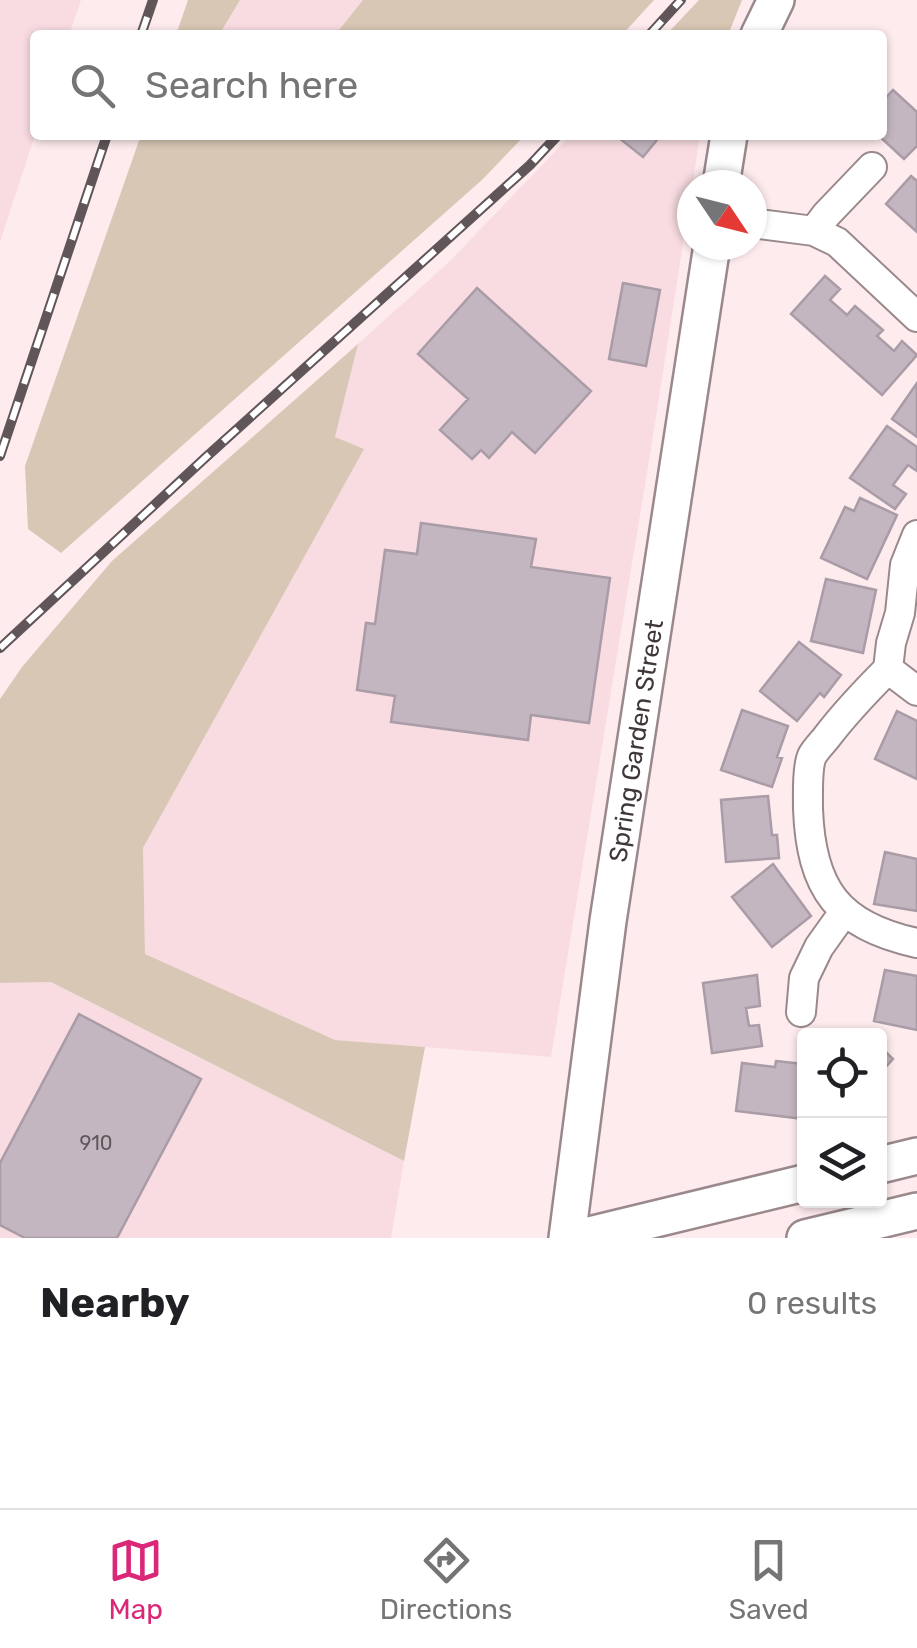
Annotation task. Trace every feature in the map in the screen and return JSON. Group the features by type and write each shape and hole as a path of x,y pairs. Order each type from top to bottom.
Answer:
{"main road":[{"path":"761,30 776,0"},
{"path":"723,170 728,140"},
{"name":"Spring Garden Street","path":"567,1238 608,921 710,260"},
{"path":"887,1163 917,1156"},
{"path":"577,1238 797,1185"},
{"path":"805,1238 916,1218"}],"street":[{"path":"814,231 872,167"},
{"path":"767,225 814,231 837,242 917,317"},
{"path":"917,535 906,565 888,669 844,715 812,757 808,800 809,838 825,889 844,912 864,926 891,938 917,943"},
{"path":"888,669 917,690"},
{"path":"801,1012 804,978 819,947 844,912"}],"shaded area":[{"path":"0,0 81,0 71,30 30,30 30,140 33,140 0,242"},
{"path":"188,0 240,0 222,30 178,30"},
{"path":"240,0 363,0 339,30 222,30"},
{"path":"363,0 654,0 627,30 339,30"},
{"path":"699,0 742,0 730,30 671,30"},
{"path":"139,140 520,140 483,179 61,553 28,529 25,466"},
{"path":"566,140 699,140 695,170 677,170 677,260 680,260 551,1057 335,1040 145,955 143,848 363,450 335,437 358,344 449,262"},
{"path":"358,344 335,437 364,449 143,848 145,954 335,1040 425,1047 404,1161 51,982 0,983 0,699 22,667 112,561"},
{"path":"51,982 404,1161 391,1238 0,1238 0,983"}],"building":[{"path":"893,90 917,112 917,146 904,159 883,140 887,140 887,97"},
{"path":"622,140 657,140 643,157"},
{"path":"911,176 917,181 917,232 886,204"},
{"path":"825,276 840,289 830,300 847,315 855,306 883,330 877,336 894,351 902,341 917,355 882,395 791,314"},
{"path":"623,283 660,290 646,366 609,359"},
{"path":"477,288 591,391 535,453 512,432 489,458 481,450 472,459 440,430 468,399 418,354"},
{"path":"917,383 917,437 892,419"},
{"path":"887,426 917,447 917,471 908,465 893,485 906,494 895,509 850,478"},
{"path":"860,498 897,515 867,579 821,558 845,507 854,511"},
{"path":"421,523 536,539 531,567 610,578 589,723 531,715 528,740 391,722 395,696 357,690 366,623 375,624 385,550 417,554"},
{"path":"826,579 876,590 863,653 811,641"},
{"path":"799,642 841,675 797,721 760,691"},
{"path":"742,710 788,726 772,787 721,770"},
{"path":"897,711 917,721 917,779 875,759"},
{"path":"768,796 779,858 726,862 721,800"},
{"path":"885,852 917,859 917,911 874,904"},
{"path":"773,864 811,916 772,947 732,897"},
{"path":"885,970 917,976 917,1030 874,1021"},
{"path":"757,975 760,1006 746,1008 749,1026 759,1025 762,1046 712,1053 703,983"},
{"path":"79,1014 201,1079 117,1238 25,1238 0,1225 0,1163"},
{"path":"776,1061 797,1063 797,1118 736,1111 742,1063 775,1067"}],"railway":[{"path":"143,30 153,0"},
{"path":"654,30 681,0"},
{"path":"0,456 105,140"},
{"path":"0,648 553,140"}]}
